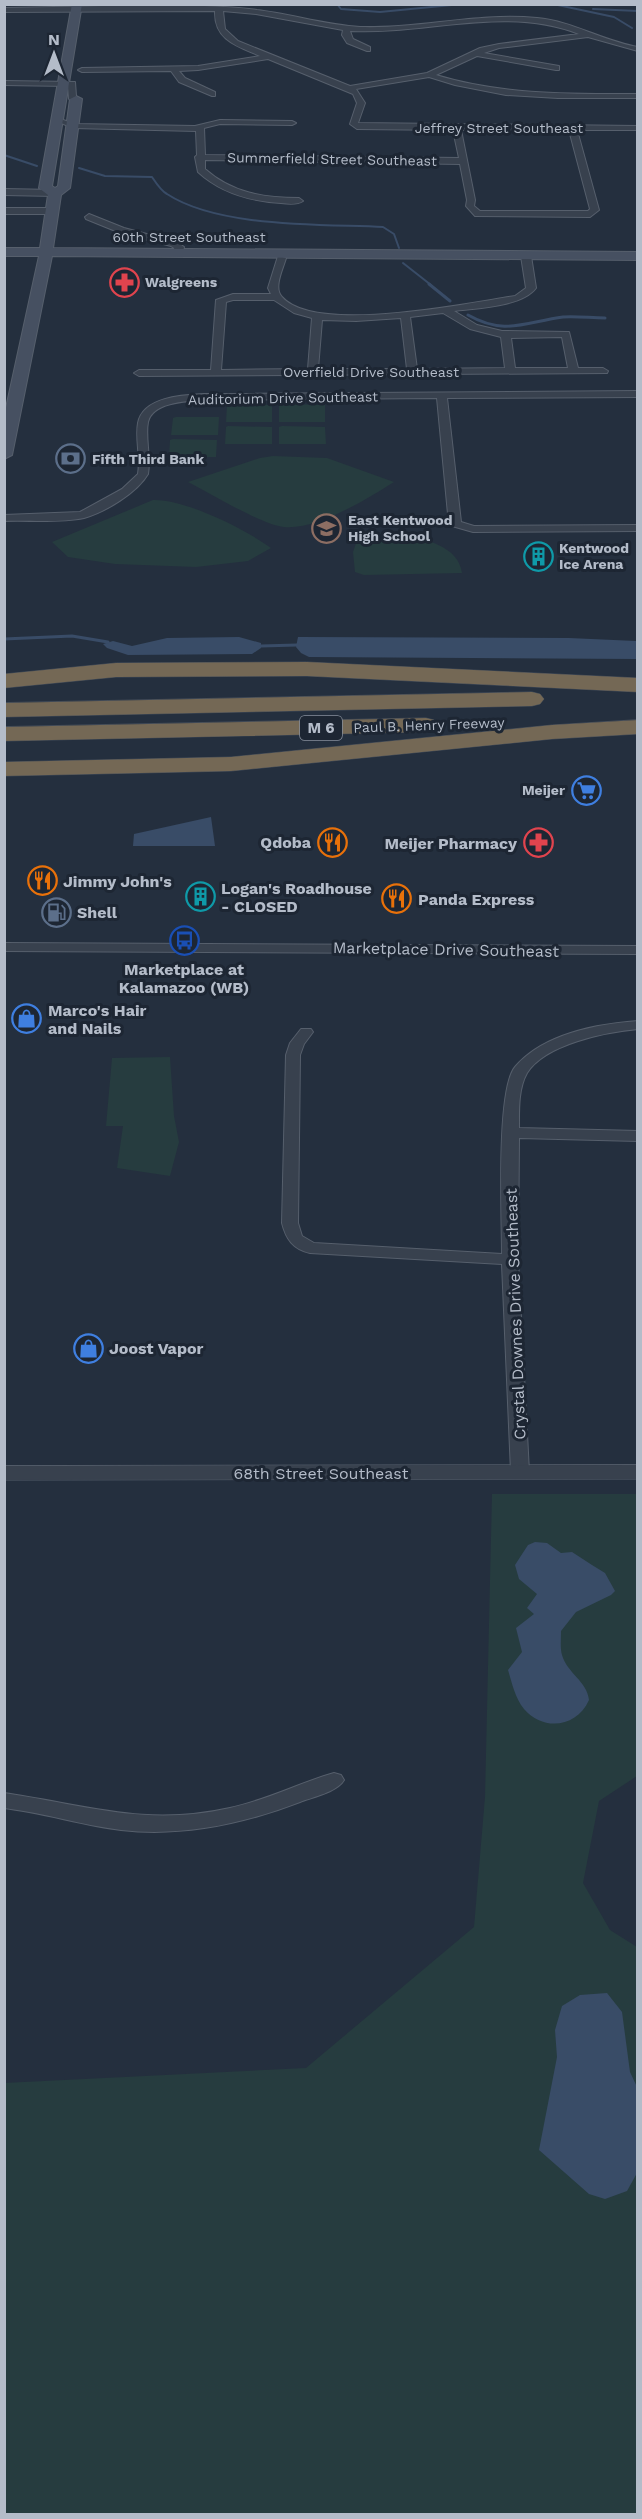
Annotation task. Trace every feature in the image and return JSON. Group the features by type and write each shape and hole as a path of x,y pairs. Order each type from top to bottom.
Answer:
{"highway":[{"path":"4,693 31,685 76,677 187,669"},
{"path":"4,681 117,670 307,669 638,685"},
{"name":"Paul B. Henry Freeway","path":"4,710 638,697"},
{"name":"Paul B. Henry Freeway","path":"4,734 638,720"},
{"path":"4,769 248,762 552,732 638,727"},
{"path":"4,754 53,763 149,766"}],"main road":[{"path":"55,193 45,188 77,7"},
{"path":"55,193 64,188 84,53"},
{"path":"54,135 65,136 64,149 69,153"},
{"path":"47,176 65,179"},
{"path":"4,454 46,255 55,193"},
{"name":"60th Street Southeast","path":"4,252 46,255 281,258 373,255"},
{"name":"60th Street Southeast","path":"177,255 198,256 207,252 638,256"},
{"name":"60th Street Southeast","path":"4,258 46,255"}],"street":[{"path":"4,10 77,7 91,11 219,9 270,13 319,26 347,29 386,29 488,19 524,19 563,24 607,43 638,49"},
{"path":"219,9 218,26 222,34 235,43 349,88 429,75 476,53 498,46 588,35"},
{"path":"347,29 346,35 350,41 367,49"},
{"path":"476,53 556,68"},
{"path":"82,70 174,69 224,65 267,57"},
{"path":"174,69 182,80 212,94"},
{"path":"429,75 479,90 518,95 638,96"},
{"path":"4,83 73,85 72,97 76,101"},
{"name":"Jeffrey Street Southeast","path":"349,88 356,93 361,103 354,124 360,127 638,128"},
{"path":"58,120 73,126 195,128 220,122 292,123"},
{"path":"195,128 200,129 201,134 199,157 201,170 208,178 223,187 264,199 299,201"},
{"path":"457,129 471,200 470,207 485,215 536,216 582,215 595,210 572,128"},
{"name":"Summerfield Street Southeast","path":"199,157 464,161"},
{"path":"4,192 55,193"},
{"path":"4,211 52,211"},
{"path":"89,217 121,230 174,244 178,247 177,255"},
{"path":"281,258 273,288 279,301 303,314 357,320 517,298 526,294 531,288 526,256"},
{"path":"216,372 221,300 232,297 277,297"},
{"path":"444,309 473,328 506,335 566,334 574,371"},
{"path":"405,314 412,372"},
{"path":"313,372 317,317"},
{"path":"506,335 510,372"},
{"name":"Overfield Drive Southeast","path":"139,373 603,371"},
{"name":"Auditorium Drive Southeast","path":"4,518 57,518 81,515 93,511 137,482 143,473 144,418 149,411 172,401 215,397 638,394"},
{"path":"442,397 456,524 473,529 638,528"},
{"name":"Marketplace Drive Southeast","path":"4,947 638,950"},
{"name":"Marketplace Drive Southeast","path":"4,957 183,954 255,948"},
{"name":"Crystal Downes Drive Southeast","path":"520,1472 510,1259 511,1113 514,1086 521,1070 538,1054 580,1036 612,1027 638,1025"},
{"path":"306,1032 297,1043 293,1055 290,1223 294,1238 310,1248 510,1259"},
{"path":"512,1133 638,1136"},
{"name":"68th Street Southeast","path":"4,1473 638,1472"},
{"path":"4,1800 36,1804 120,1822 179,1824 230,1817 306,1793 333,1780"}],"green space":[{"path":"227,405 272,405 272,422 226,422"},
{"path":"279,405 325,405 325,422 279,422"},
{"path":"219,417 218,435 171,435 173,418"},
{"path":"226,427 272,427 272,444 225,444"},
{"path":"279,427 325,427 326,444 279,444"},
{"path":"170,440 217,440 216,457 169,457"},
{"path":"273,456 327,458 394,482 326,519 297,527 284,527 250,515 188,482 260,458"},
{"path":"153,500 181,504 214,516 271,548 248,561 196,567 115,564 68,557 52,542"},
{"path":"360,532 404,535 435,544 458,560 462,573 364,575 355,572 353,552"},
{"path":"170,1057 174,1116 179,1142 170,1176 117,1168 123,1126 106,1126 112,1058"},
{"path":"492,1494 637,1494 637,1776 599,1801 583,1883 610,1930 637,1947 637,2514 5,2514 4,2083 306,2068 474,1927 485,1797"}],"water":[{"path":"239,637 261,643 261,648 252,654 128,655 107,648 103,644 113,641 132,646 167,638"},
{"path":"298,637 569,638 637,641 637,659 309,657 296,647"},
{"path":"211,817 215,846 133,846 134,834"},
{"path":"535,1542 547,1543 561,1553 572,1552 605,1573 615,1591 576,1612 561,1631 562,1655 568,1667 585,1687 589,1700 577,1716 560,1723 541,1721 524,1709 516,1695 508,1670 522,1652 516,1628 534,1614 527,1608 537,1594 519,1579 515,1565 528,1545"},
{"path":"607,1993 622,2012 630,2072 637,2087 637,2173 627,2191 605,2199 589,2194 539,2150 557,2057 555,2030 562,2006 580,1995"}],"waterway":[{"path":"337,4 341,9 380,12 462,4"},
{"path":"553,4 614,17 632,28"},
{"path":"593,9 638,11"},
{"path":"4,155 37,166"},
{"path":"79,168 105,176 152,177 165,193 189,205 242,219 383,227 394,234 399,248"},
{"path":"403,263 431,285"},
{"path":"429,284 450,301"},
{"path":"468,315 493,325 504,326 563,317 605,318"},
{"path":"4,639 72,636 108,642"},
{"path":"261,646 297,645"}],"place":[{"name":"Walgreens","path":"124,282"},
{"name":"Fifth Third Bank","path":"71,459"},
{"name":"East Kentwood High School","path":"327,528"},
{"name":"Kentwood Ice Arena","path":"538,556"},
{"name":"Meijer","path":"586,790"},
{"name":"Qdoba","path":"332,842"},
{"name":"Meijer Pharmacy","path":"538,843"},
{"name":"Jimmy John's","path":"42,881"},
{"name":"Logan's Roadhouse - CLOSED","path":"200,897"},
{"name":"Panda Express","path":"397,899"},
{"name":"Shell","path":"56,912"},
{"name":"Marketplace at Kalamazoo (WB)","path":"184,941"},
{"name":"Marco's Hair and Nails","path":"27,1019"},
{"name":"Joost Vapor","path":"88,1348"}]}
